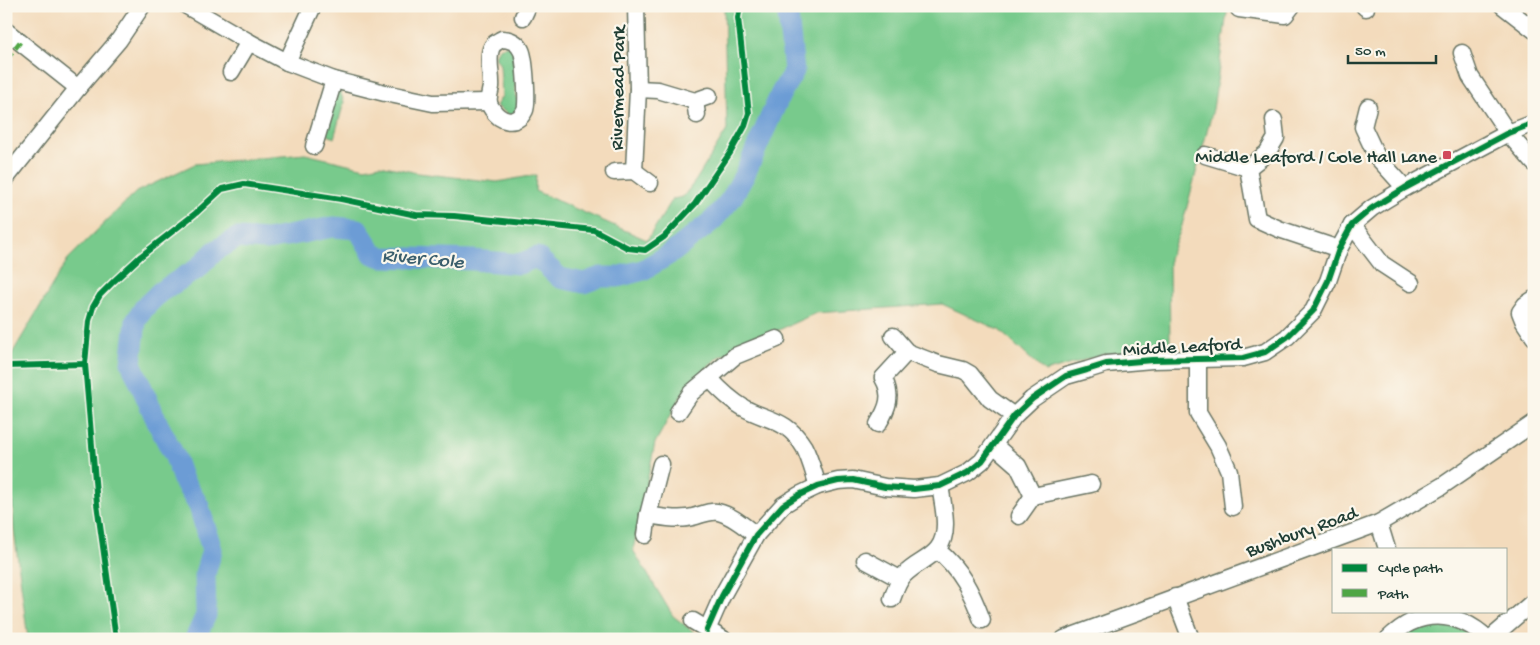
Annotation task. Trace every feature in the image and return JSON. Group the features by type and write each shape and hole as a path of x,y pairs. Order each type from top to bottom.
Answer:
{"street":[{"path":"6,178 119,40 142,6"},
{"path":"187,6 287,62 334,80 433,103 488,102"},
{"path":"287,62 313,6"},
{"name":"Rivermead Park","path":"634,171 638,89 636,6"},
{"path":"1240,10 1285,15 1292,6"},
{"path":"1504,6 1534,30"},
{"path":"6,31 78,88"},
{"path":"231,72 249,42"},
{"path":"1462,53 1470,76 1508,133 1534,163"},
{"path":"314,146 334,80"},
{"path":"638,89 658,90 700,104"},
{"path":"1368,107 1363,127 1377,157 1405,188"},
{"path":"1248,168 1267,153 1276,138 1274,120"},
{"name":"Middle Leaford","path":"700,629 722,596 756,534 783,505 818,486 838,481 852,480 885,487 914,489 940,486 967,473 982,461 1014,416 1032,398 1066,376 1106,364 1152,360 1243,358 1265,352 1287,337 1313,311 1328,281 1339,249 1352,225 1372,208 1405,188 1508,133 1534,123"},
{"path":"1206,155 1248,168"},
{"path":"1248,168 1258,219 1279,229 1339,249"},
{"name":"Rivermead Park","path":"614,172 634,171 650,183"},
{"path":"1352,225 1382,264 1411,282"},
{"path":"1534,299 1525,305 1520,312 1534,337"},
{"path":"893,336 907,352 970,374 990,399 1014,416"},
{"path":"678,412 691,392 735,356 777,339"},
{"path":"878,424 886,411 889,397 888,386 883,378 907,352"},
{"path":"1198,359 1198,413 1218,446 1229,471 1233,506"},
{"path":"709,378 726,396 745,409 785,425 804,447 818,486"},
{"name":"Bushbury Road","path":"1064,639 1379,523 1442,486 1534,423"},
{"path":"994,445 1018,466 1033,496"},
{"path":"645,535 661,464"},
{"path":"1019,516 1033,496 1091,484"},
{"path":"892,599 900,579 938,550 946,525 940,486"},
{"path":"648,515 674,519 716,512 724,514 756,534"},
{"path":"1379,523 1387,548"},
{"path":"938,550 946,556 963,577 982,620"},
{"path":"865,560 900,579"},
{"path":"1175,598 1191,639"},
{"path":"1388,639 1410,616 1445,616 1461,620 1476,628 1489,639 1534,601"},
{"path":"700,629 723,639"}],"green space":[{"path":"724,6 1228,6 1213,109 1181,229 1169,258 1170,348 1104,354 1045,372 999,330 942,304 816,313 717,358 685,389 655,443 633,550 673,616 703,639 28,639 14,530 6,371 13,352 68,259 136,192 195,164 305,154 365,168 380,165 418,173 497,182 536,175 535,191 647,240 673,199 683,197 696,180 727,130"},
{"path":"510,45 519,56 514,67 516,97 521,106 511,116 496,106 502,96 500,65 495,57 499,48"},
{"path":"340,91 344,102 334,138 324,130 334,94"},
{"path":"1431,622 1452,624 1479,639 1397,639 1411,628"}],"waterway":[{"name":"River Cole","path":"195,639 206,615 205,574 212,550 199,506 183,480 175,457 131,363 136,321 144,308 160,292 197,269 215,251 237,238 267,240 333,227 358,229 373,254 382,257 473,260 519,264 537,257 560,278 584,283 600,277 617,277 643,270 673,252 713,220 731,199 745,174 781,93 794,71 787,6"}],"marked path":[{"path":"6,60 20,42"}],"cycle path":[{"path":"116,639 97,504 85,364 89,321 93,307 100,295 141,256 196,213 222,189 244,184 341,199 416,215 454,216 594,230 628,248 645,250 664,237 695,204 730,153 745,126 749,113 738,18 740,6"},
{"path":"707,630 722,596 756,535 783,505 799,495 818,486 838,481 853,480 885,487 914,489 940,486 967,473 982,461 1014,416 1032,399 1066,376 1106,364 1152,360 1243,358 1265,352 1287,337 1313,311 1328,281 1339,249 1352,225 1372,208 1405,188 1508,133 1534,123"},
{"path":"6,366 85,364"}],"place":[{"name":"Middle Leaford / Cole Hall Lane","path":"1447,155"}]}
